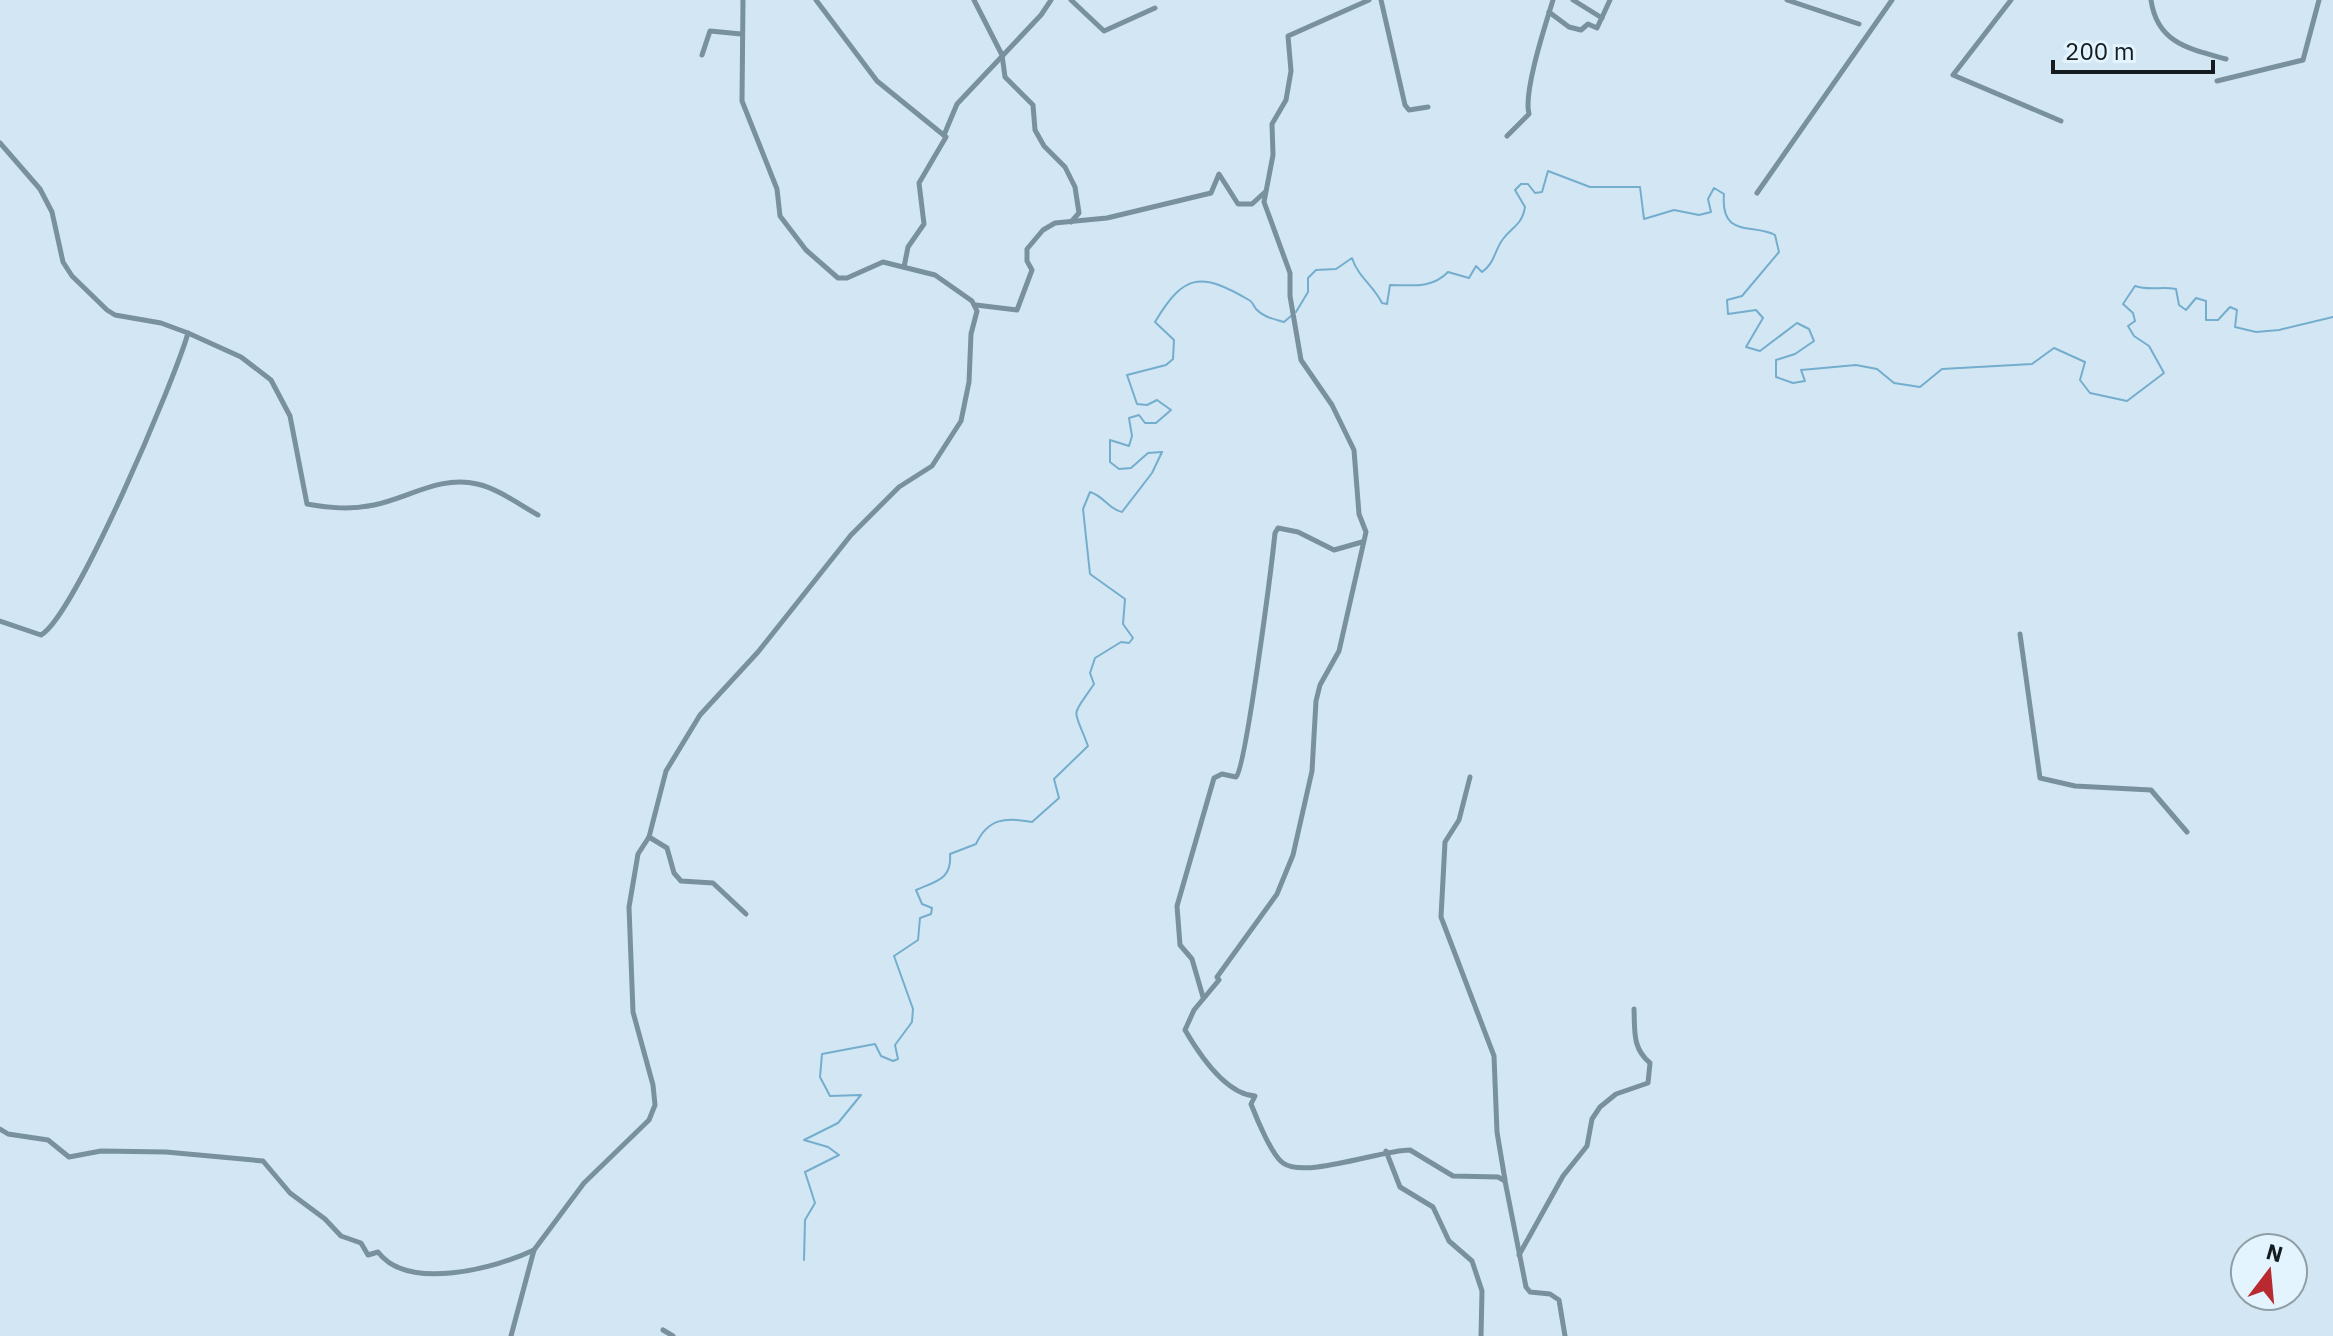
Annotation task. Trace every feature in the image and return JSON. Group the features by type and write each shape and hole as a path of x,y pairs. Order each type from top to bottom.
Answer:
{"street":[{"path":"743,0 742,101 777,189 784,223 838,278 847,278 883,262 935,275 976,305 1017,310 1032,270 1027,261 1028,247 1051,225 1211,193 1219,174 1238,204 1252,204 1264,193"},
{"path":"816,0 826,9 877,81 944,135"},
{"path":"974,0 1002,55 1005,77 1033,105 1037,136 1065,167 1075,187 1079,213 1088,220"},
{"path":"904,267 908,247 924,224 919,183 946,139 944,135 957,104 1051,0"},
{"path":"1071,0 1104,31 1155,8"},
{"path":"1369,0 1288,36 1291,71 1286,100 1272,124 1273,155 1264,193 1290,273 1290,296 1301,360 1332,405 1354,450 1359,514 1366,532 1360,570 1341,629 1339,651 1316,701 1312,771 1286,875 1277,894 1188,1020 1186,1032 1202,1056 1228,1083 1246,1096 1255,1096 1251,1104 1261,1132 1281,1162 1294,1168 1322,1166 1386,1151 1413,1150 1456,1177 1498,1177 1505,1181"},
{"path":"1381,0 1405,105 1409,110 1428,107"},
{"path":"1507,136 1529,114 1527,92 1542,45 1540,33 1553,0"},
{"path":"1573,0 1602,18"},
{"path":"1549,12 1569,27 1579,30 1588,24 1597,28 1610,0"},
{"path":"1787,0 1859,24"},
{"path":"1757,193 1825,102 1858,44 1892,0"},
{"path":"2011,0 1953,75 2061,121"},
{"path":"2151,0 2161,31 2172,42 2226,59"},
{"path":"2217,81 2303,60 2319,0"},
{"path":"702,55 710,31 741,34"},
{"path":"0,143 40,189 52,212 63,262 72,276 115,315 161,323 188,333 262,370 281,394 297,446 307,504 350,509 377,505 419,489 473,482 538,515"},
{"path":"1070,222 1079,213"},
{"path":"511,1336 534,1250 584,1183 649,1120 655,1105 633,1012 629,907 638,854 649,837 666,771 700,715 758,652 851,535 899,487 929,470 953,439 961,421 969,382 976,305"},
{"path":"0,621 41,635 64,608 128,481 188,333"},
{"path":"1203,998 1192,959 1180,945 1177,906 1214,778 1222,774 1236,777 1241,771 1246,725 1262,646 1275,533 1278,528 1295,531 1334,550 1362,542"},
{"path":"2020,634 2040,778 2075,786 2148,789 2187,832"},
{"path":"1470,777 1459,820 1445,842 1441,922 1494,1056 1497,1132 1528,1290 1553,1295 1559,1300 1565,1336"},
{"path":"649,837 667,848 674,873 681,881 713,883 746,914"},
{"path":"1519,1256 1563,1176 1587,1146 1592,1119 1600,1107 1616,1094 1648,1083 1650,1063 1638,1053 1635,1045 1634,1009"},
{"path":"0,1129 8,1134 48,1140 69,1157 101,1151 153,1151 249,1157 263,1161 290,1193 325,1219 346,1240 361,1243 368,1255 378,1252 388,1262 418,1272 457,1273 517,1258 534,1250"},
{"path":"1386,1151 1400,1187 1433,1207 1449,1241 1472,1261 1482,1291 1481,1336"},
{"path":"663,1330 673,1336"}],"waterway":[{"path":"1296,312 1308,292 1308,278 1316,270 1336,269 1352,258 1382,303 1387,304 1390,285 1428,284 1448,272 1469,278 1476,266 1482,272 1490,265 1503,239 1522,218 1525,207 1515,190 1521,184 1528,184 1535,193 1542,192 1548,171 1590,187 1640,187 1644,219 1674,210 1699,215 1711,212 1708,199 1714,188 1724,194 1724,208 1733,224 1775,235 1779,252 1742,296 1727,300 1728,314 1756,310 1763,318 1746,347 1760,351 1797,323 1809,329 1814,341 1795,354 1776,360 1776,377 1793,383 1805,381 1801,370 1856,365 1877,369 1894,383 1920,387 1942,369 2032,364 2054,348 2085,362 2080,380 2090,393 2127,401 2164,373 2149,346 2134,336 2128,326 2135,321 2133,313 2123,304 2135,286 2176,289 2179,305 2186,310 2196,298 2206,301 2206,320 2218,320 2230,307 2237,310 2235,327 2256,332 2279,330 2333,317"},
{"path":"804,1260 805,1220 815,1203 805,1172 839,1155 828,1147 804,1140 838,1123 861,1095 830,1096 820,1077 822,1054 875,1044 881,1056 893,1061 898,1059 895,1045 912,1022 913,1009 894,956 918,940 920,918 931,914 932,908 922,904 916,890 942,878 948,869 950,854 976,844 992,824 1006,820 1032,822 1059,798 1054,779 1088,746 1076,713 1094,684 1090,673 1095,658 1121,642 1129,643 1133,638 1123,624 1125,599 1090,574 1083,509 1090,492 1122,512 1152,473 1162,452 1148,453 1131,468 1119,469 1110,462 1110,440 1129,446 1132,436 1129,418 1139,415 1145,423 1156,423 1171,410 1157,400 1147,405 1137,404 1127,375 1166,365 1173,359 1174,340 1155,322 1175,294 1195,282 1206,282 1232,291 1251,301 1259,312 1269,317 1284,322 1291,316"}]}
